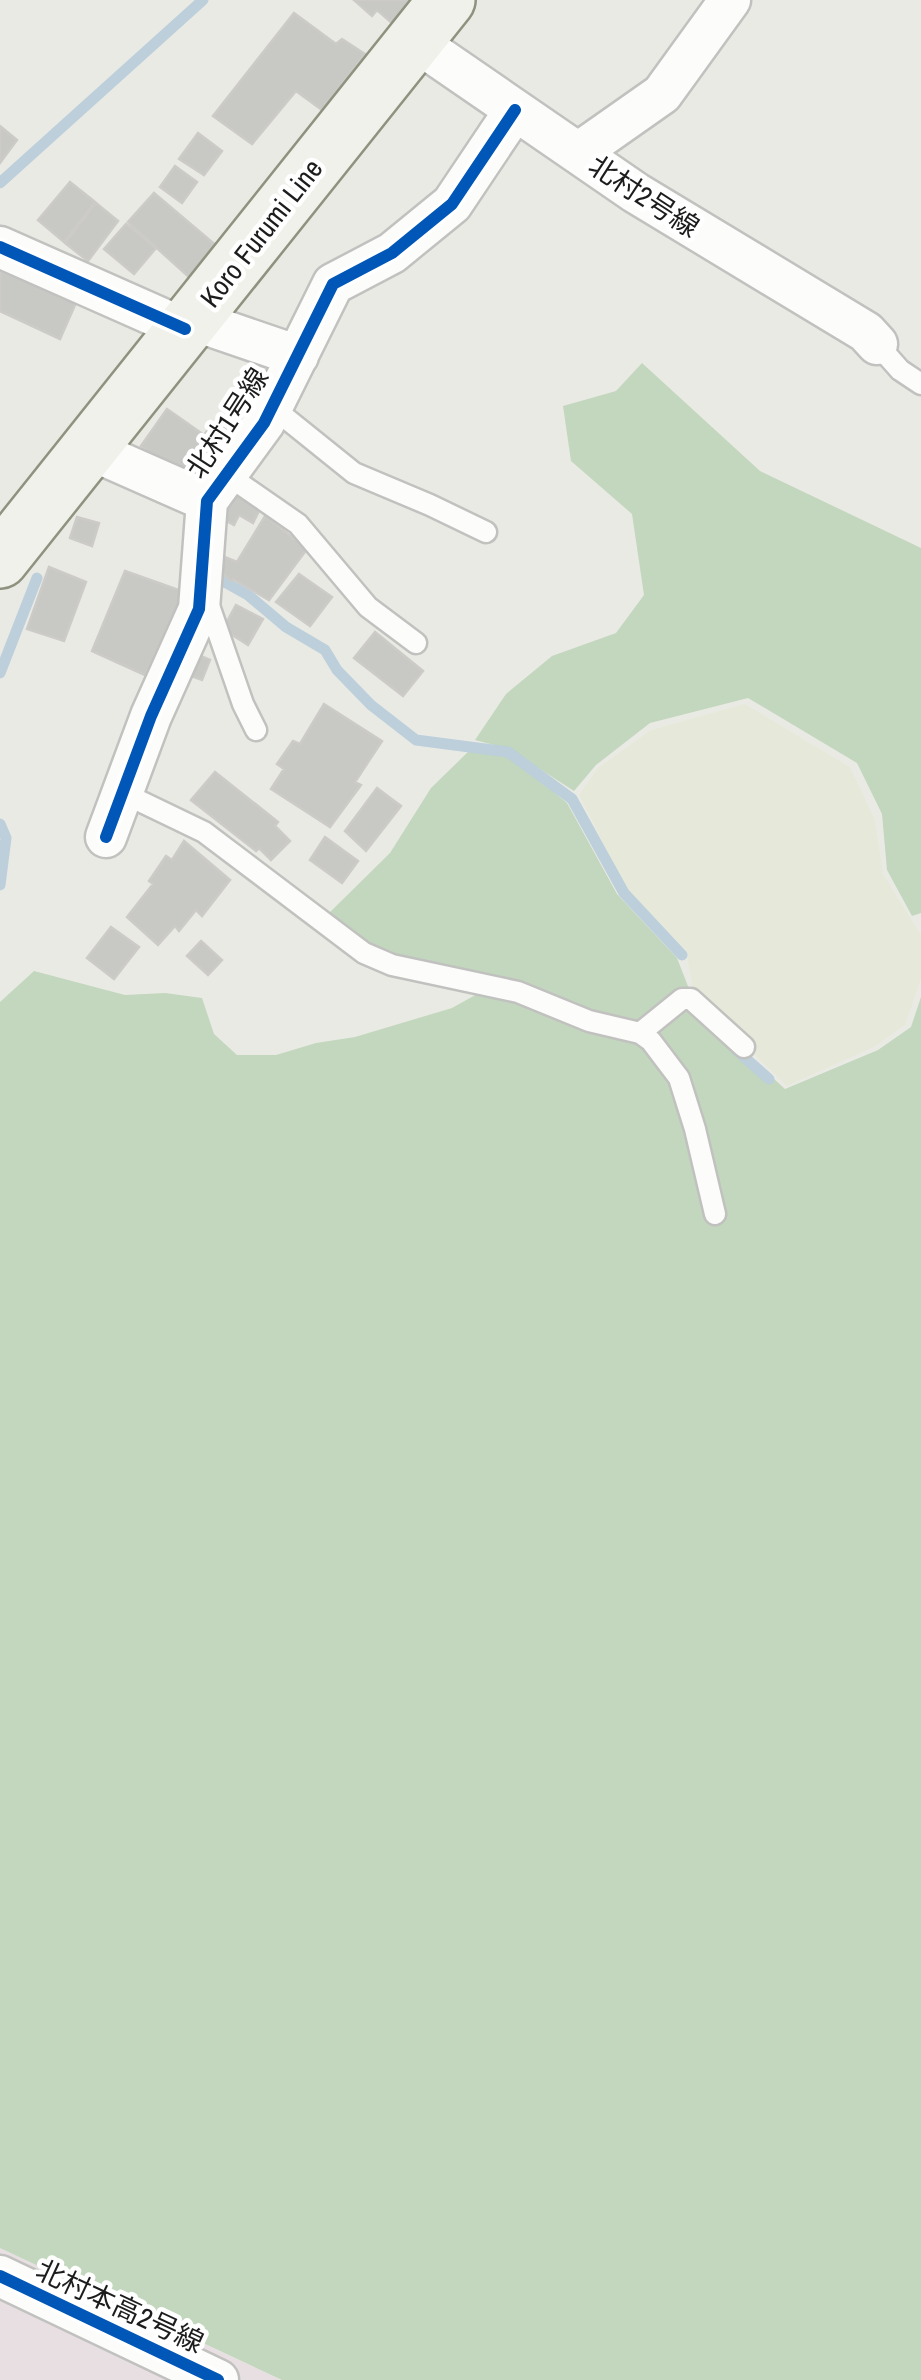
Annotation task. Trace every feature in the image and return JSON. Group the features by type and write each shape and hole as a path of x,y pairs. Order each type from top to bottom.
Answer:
{"main road":[{"name":"Koro Furumi Line","path":"0,560 431,21"}],"street":[{"path":"578,154 662,94 730,0"},
{"name":"北村2号線","path":"431,21 515,110 636,193 866,332 877,344"},
{"name":"北村1号線","path":"106,837 151,716 199,609 216,488 264,423 334,284 392,253 452,204 515,110"},
{"path":"0,247 189,324 298,356"},
{"path":"89,450 216,488"},
{"name":"北村本高2号線","path":"0,2276 218,2380"}],"lane":[{"path":"877,344 900,370 921,384"},
{"path":"272,407 354,473 486,532"},
{"path":"216,488 298,524 368,607 416,643"},
{"path":"201,584 256,730"},
{"path":"123,793 204,832 364,953 392,965 518,992 589,1020 640,1033 679,1078 714,1214"},
{"path":"640,1033 682,999 691,999 744,1047"}],"shaded area":[{"path":"0,2248 281,2380 0,2380"}],"green space":[{"path":"642,363 760,471 921,548 921,913 912,916 887,870 882,814 857,763 748,698 650,723 596,765 574,791 509,749 475,740 506,694 552,656 616,633 644,595 632,514 571,461 563,406 616,391"},
{"path":"745,704 850,767 875,820 883,874 921,935 921,979 905,1025 874,1047 787,1086 694,996 686,950 626,888 579,795 598,768 651,730"},
{"path":"470,750 510,756 567,803 617,894 677,958 691,994 645,1027 384,958 323,919 390,853 431,788"},
{"path":"34,971 125,995 165,993 202,998 214,1034 237,1055 276,1055 355,1037 452,1008 488,988 632,1036 663,1062 700,1130 649,1033 691,1003 785,1089 878,1050 911,1027 921,997 921,2380 282,2380 0,2248 0,1002"}],"building":[{"path":"354,0 423,0 400,30 377,10 372,16"},
{"path":"294,13 336,44 342,39 365,54 322,110 296,91 252,144 213,116"},
{"path":"0,126 17,140 0,163"},
{"path":"198,133 222,151 204,175 179,159"},
{"path":"175,166 197,182 182,203 160,187"},
{"path":"70,182 95,202 64,242 38,220"},
{"path":"154,193 218,247 190,278 128,222"},
{"path":"96,203 118,221 88,261 65,243"},
{"path":"126,224 156,248 134,274 104,249"},
{"path":"0,262 78,298 60,339 0,311"},
{"path":"167,409 204,435 210,427 220,434 229,421 245,433 205,491 141,446"},
{"path":"232,490 260,509 253,523 239,515 234,525 216,515"},
{"path":"265,516 307,549 269,600 218,570 225,557 237,562"},
{"path":"77,517 99,523 92,546 70,538"},
{"path":"49,567 86,582 64,641 27,629"},
{"path":"125,571 190,594 173,643 162,640 145,675 92,651"},
{"path":"299,574 332,597 310,626 276,602"},
{"path":"236,605 263,619 248,645 223,629"},
{"path":"375,632 423,671 403,696 354,658"},
{"path":"189,651 210,660 202,680 180,672"},
{"path":"324,704 382,741 355,782 361,785 330,827 271,789 284,769 277,764 293,741 300,744"},
{"path":"215,772 278,822 275,826 290,841 271,860 191,800"},
{"path":"377,788 401,806 366,851 345,831"},
{"path":"325,837 358,861 342,883 310,860"},
{"path":"184,841 230,880 202,916 196,910 179,931 175,926 158,945 127,917 153,884 149,881 166,856 172,860"},
{"path":"111,927 139,947 114,979 87,958"},
{"path":"201,941 222,960 208,975 187,956"}],"waterway":[{"path":"0,183 203,0"},
{"path":"212,575 248,595 286,627 325,650 337,670 371,705 416,740 508,752 572,799 624,893 682,955"},
{"path":"0,673 37,578"},
{"path":"0,824 6,838 0,885"},
{"path":"735,1049 769,1079"}],"cycle path":[{"path":"106,837 151,716 199,609 207,501 264,423 333,284 392,253 452,204 515,110"},
{"path":"0,247 185,329"},
{"path":"0,2276 218,2380"}]}
